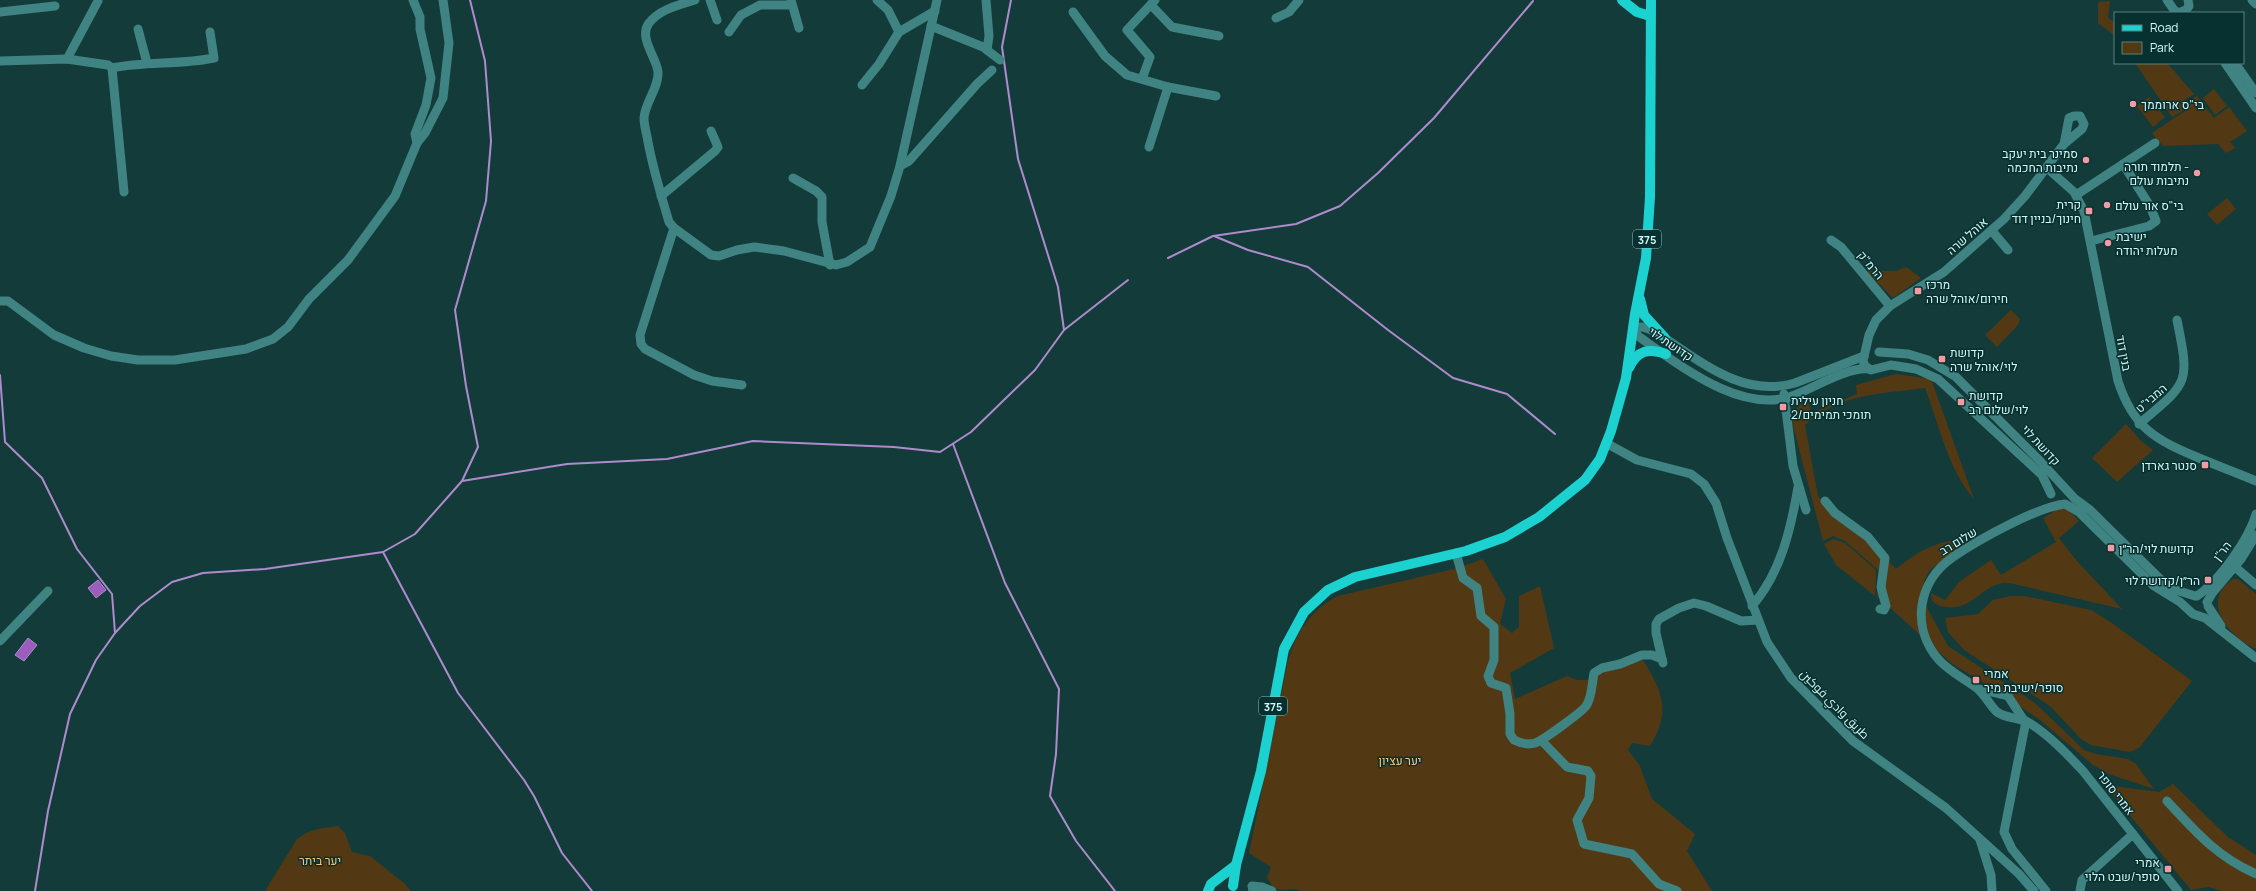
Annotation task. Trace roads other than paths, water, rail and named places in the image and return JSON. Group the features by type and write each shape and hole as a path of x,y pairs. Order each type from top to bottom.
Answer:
{"main road":[{"path":"1622,0 1627,6 1637,12 1650,16"},
{"name":"375","path":"1234,888 1236,864 1261,771 1284,649 1304,612 1328,590 1355,577 1456,553 1505,537 1539,517 1585,480 1600,459 1627,373 1633,327 1646,258 1650,197 1651,0"},
{"path":"1639,291 1640,305 1644,315 1665,338"},
{"path":"1627,373 1635,357 1644,351 1655,351 1666,354"},
{"path":"1208,891 1211,884 1236,864"},
{"name":"375","path":"1220,878 1229,881 1234,888"}],"street":[{"path":"413,0 420,17 420,29 431,78 426,105 415,134 417,143"},
{"path":"0,301 8,301 54,335 84,348 111,356 138,360 175,360 246,349 273,339 288,327 309,299 348,260 395,196 417,143 425,133 443,98 449,43 443,0"},
{"path":"664,0 665,10"},
{"path":"695,0 665,10 649,23 647,31 650,53 658,71 657,80 647,103 644,118 653,170 669,222 674,228 712,255 719,256 754,247 808,257 830,265 847,262 870,247 891,196 900,166 937,0"},
{"path":"710,0 717,20"},
{"path":"877,0 888,10 899,32"},
{"path":"986,0 989,36 987,50"},
{"path":"1276,18 1289,12 1299,0"},
{"path":"2252,0 2256,4"},
{"path":"67,60 98,1"},
{"path":"728,32 741,16 760,5 791,2 799,28"},
{"path":"1142,79 1150,57 1127,30 1133,22 1153,3 1172,27 1219,36"},
{"path":"0,12 29,4 55,6"},
{"path":"2174,7 2184,12 2190,4"},
{"path":"862,85 879,64 899,32 935,11"},
{"path":"1072,12 1113,65 1130,76 1168,87 1216,96"},
{"path":"931,26 987,50 1000,60"},
{"path":"138,29 146,63"},
{"path":"0,61 67,60 108,65 112,68 146,63 214,58 210,32"},
{"path":"2226,64 2256,108"},
{"path":"2236,64 2256,93"},
{"path":"112,68 124,192"},
{"path":"900,166 909,162 992,70"},
{"path":"1149,147 1168,87"},
{"path":"661,196 715,151 718,147 711,131"},
{"name":"אוהל שרה","path":"1865,355 1871,330 1876,320 1890,306 1944,272 1992,231 2025,196 2064,144"},
{"path":"2076,195 2155,144"},
{"path":"2091,241 2149,226 2156,221 2150,206 2123,164"},
{"name":"בנין דוד","path":"2047,168 2076,195 2084,211 2118,381 2128,408 2139,424 2155,437 2172,447 2256,481"},
{"path":"793,178 816,191 822,197 822,222 830,265"},
{"path":"674,228 640,335 641,344 645,349 694,375 712,381 742,385"},
{"path":"1992,231 2008,250"},
{"name":"הרמ\"ק","path":"1831,240 1841,247 1890,306"},
{"name":"המבי\"ט","path":"2139,424 2177,391 2184,377 2185,360 2177,320"},
{"name":"קדושת לוי","path":"1865,355 1784,386 1762,387 1730,378 1706,366 1665,338 1643,327 1633,327 1638,336 1699,377 1725,390 1761,400 1784,399 1854,371 1869,369"},
{"path":"1871,330 1872,340 1883,361 1880,368 1873,370 1869,369 1864,364 1865,355 1870,351 1878,352"},
{"name":"קדושת לוי","path":"1878,352 1919,357 1947,370 1975,394 2066,490 2090,510 2160,579 2176,590 2196,596"},
{"name":"קדושת לוי","path":"1880,368 1891,365 1906,367 1924,372 1938,379 2026,458 2046,480 2056,499"},
{"path":"1784,386 1789,446 1798,487 1806,510"},
{"name":"طريق وادي فوکين","path":"1606,443 1637,460 1691,474 1704,484 1716,503 1752,606 1767,642 1782,666 1814,704 1868,753 1935,799 1980,839 2034,891"},
{"path":"1752,606 1764,592 1779,561 1791,526 1798,487"},
{"path":"2056,487 2066,490 2068,499 2056,499 2056,487"},
{"path":"2056,499 2071,506 2079,512 2154,586 2180,602 2193,614 2206,618 2256,658"},
{"name":"שלום רב","path":"1994,707 1977,688 1946,666 1930,647 1924,634 1921,619 1924,594 1936,572 1950,559 1968,547 2036,512 2056,499"},
{"path":"1825,501 1834,513 1868,537 1885,558 1881,587 1886,606 1884,610 1880,609"},
{"name":"הר\"ן","path":"2196,596 2235,555 2252,528 2256,514"},
{"name":"הר\"ן","path":"2208,604 2213,592 2235,567 2256,535"},
{"path":"1456,553 1463,578 1477,588 1481,616 1494,627 1494,660 1488,676 1493,684 1506,688 1510,714 1510,734 1514,740 1522,743 1534,744 1582,712 1588,705 1594,673 1597,671 1642,655 1652,655 1663,661 1656,633 1656,624 1659,619 1679,608 1694,604 1706,606 1741,621 1758,620"},
{"path":"2235,567 2256,584"},
{"path":"0,640 48,592"},
{"path":"2189,609 2188,603 2196,596 2204,598 2224,630 2238,645"},
{"path":"2199,615 2206,611 2208,604"},
{"name":"שלום רב","path":"1977,688 2002,695"},
{"path":"2025,721 1997,712 1994,707 1994,701 2002,695 2010,698 2025,721 2004,832 2012,849 2046,891"},
{"path":"2003,715 2009,713 2013,704"},
{"name":"אמרי סופר","path":"2025,721 2054,742 2083,771 2178,891"},
{"path":"1541,740 1561,763 1567,767 1588,771 1591,776 1590,798 1577,820 1584,844 1632,854 1658,884 1677,891"},
{"path":"2167,801 2186,824 2207,843 2236,865 2256,874"},
{"path":"2080,891 2082,880 2133,834"},
{"path":"1980,839 1991,875 1992,891"},
{"path":"1253,891 1252,886 1262,887 1272,891"}],"waterway":[{"path":"35,891 48,811 70,714 96,660 115,633 140,606 172,582 203,573 265,569 383,552 415,534 462,481 478,447 466,386 455,310 486,201 491,141 485,61 470,0"},
{"path":"1011,0 1002,47 1018,159 1058,287 1064,330"},
{"path":"1168,258 1213,236 1296,224 1340,206 1378,173 1434,118 1533,1"},
{"path":"1214,236 1248,250 1308,267 1388,330 1453,378 1507,394 1555,434"},
{"path":"462,481 567,464 667,459 753,441 894,447 940,452 971,432 1035,370 1064,330 1128,280"},
{"path":"0,375 5,442 42,478 77,549 112,594 115,633"},
{"path":"953,444 1005,583 1059,689 1056,754 1050,796 1076,841 1115,891"},
{"path":"383,552 458,693 524,780 534,796 562,853 592,891"}],"place":[{"name":"בי\"ס ארוממך","path":"2133,104"},
{"name":"סמינר בית יעקב נתיבות החכמה","path":"2086,160"},
{"name":"תלמוד תורה - נתיבות עולם","path":"2197,173"},
{"name":"בי\"ס אור עולם","path":"2107,205"},
{"name":"קרית חינוך/בניין דוד","path":"2089,211"},
{"name":"ישיבת מעלות יהודה","path":"2108,243"},
{"name":"מרכז חירום/אוהל שרה","path":"1918,291"},
{"name":"קדושת לוי/אוהל שרה","path":"1942,359"},
{"name":"קדושת לוי/שלום רב","path":"1961,402"},
{"name":"חניון עילית 2/תומכי תמימים","path":"1783,407"},
{"name":"סנטר גארדן","path":"2205,465"},
{"name":"קדושת לוי/הר״ן","path":"2111,548"},
{"name":"הר״ן/קדושת לוי","path":"2208,580"},
{"name":"אמרי סופר/ישיבת מיר","path":"1976,680"},
{"name":"אמרי סופר/שבט הלוי","path":"2168,869"}],"park label":[{"name":"יער עציון","path":"1400,760"},
{"name":"יער ביתר","path":"320,860"}]}
